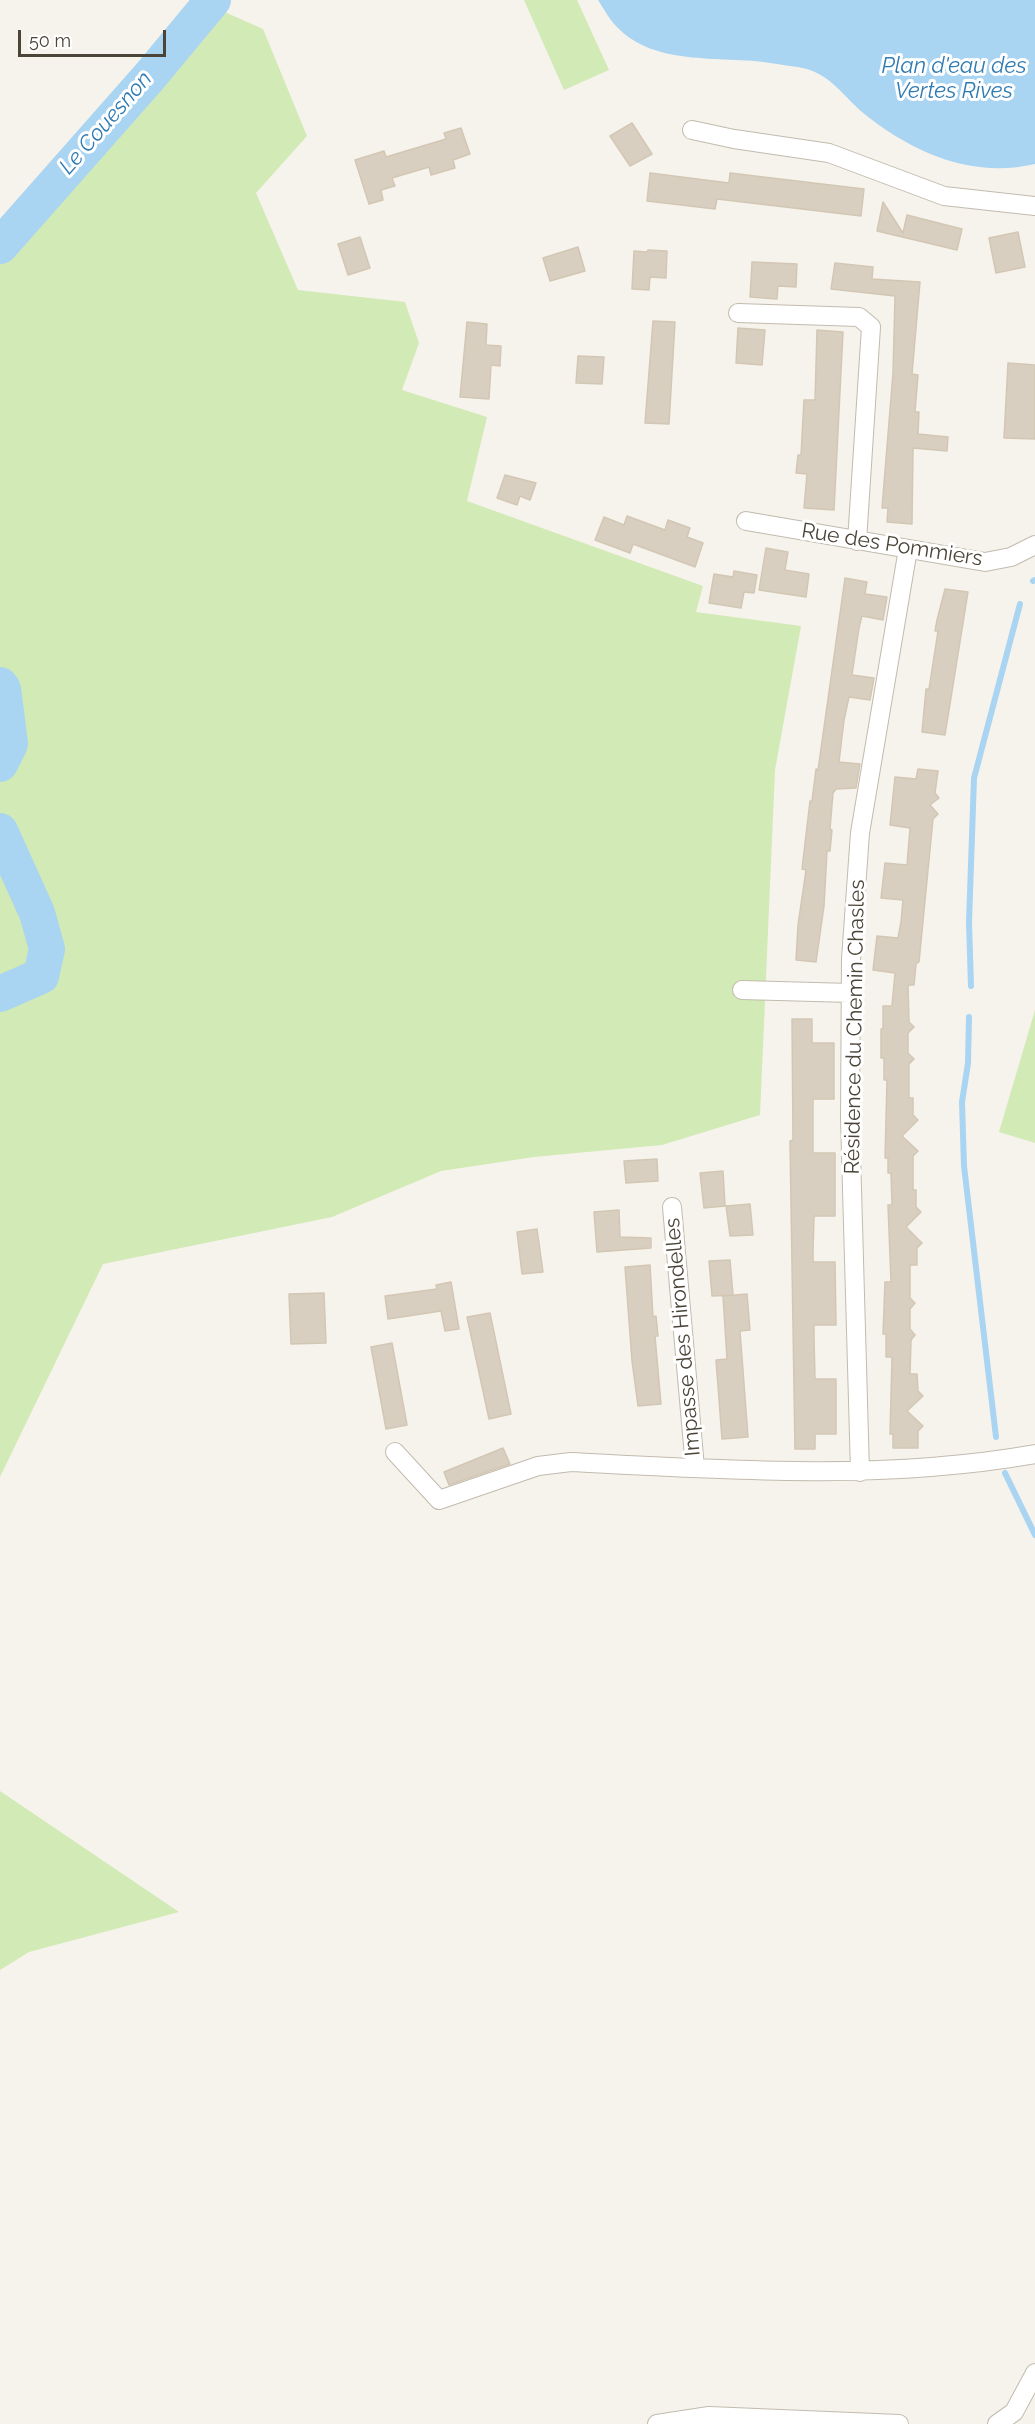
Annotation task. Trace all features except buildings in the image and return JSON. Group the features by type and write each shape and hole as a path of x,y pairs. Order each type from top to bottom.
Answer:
{"street":[{"path":"692,130 734,140 829,153 944,196 1035,206"},
{"path":"738,313 859,317 871,327 857,541"},
{"name":"Rue des Pommiers","path":"746,521 985,562 1020,554 1035,545"},
{"name":"Résidence du Chemin Chasles","path":"860,1472 850,1118 851,993 860,833 908,549"},
{"path":"742,990 851,993"},
{"name":"Impasse des Hirondelles","path":"672,1207 695,1468"},
{"path":"395,1452 439,1500 538,1466 571,1462 860,1472 990,1462 1035,1454"},
{"path":"997,2424 1014,2412 1035,2373"},
{"path":"657,2424 709,2416 899,2424"}],"green space":[{"path":"524,0 577,0 609,70 564,90"},
{"path":"218,9 263,29 307,136 256,193 298,290 405,302 419,343 402,390 487,417 467,501 703,586 696,612 801,626 775,770 760,1115 662,1145 534,1157 441,1171 332,1217 103,1264 0,1477 0,247"},
{"path":"1035,1010 1035,1143 999,1132"},
{"path":"0,1791 179,1912 29,1952 0,1970"}],"water":[{"name":"Plan d'eau des Vertes Rives","path":"598,0 1035,0 1035,164 1011,168 988,168 943,159 921,150 881,126 862,112 823,76 813,71 757,61 692,57 651,49 632,40 616,26"}],"waterway":[{"name":"Le Couesnon","path":"0,246 150,76 213,0"},
{"path":"971,986 969,922 974,778 1020,604"},
{"name":"Le Couesnon","path":"0,685 3,689 10,744 0,764"},
{"name":"Le Couesnon","path":"0,831 37,913 47,949 41,976 0,994"},
{"path":"969,1017 968,1063 962,1102 964,1166 996,1437"},
{"path":"1005,1473 1035,1535"}]}
